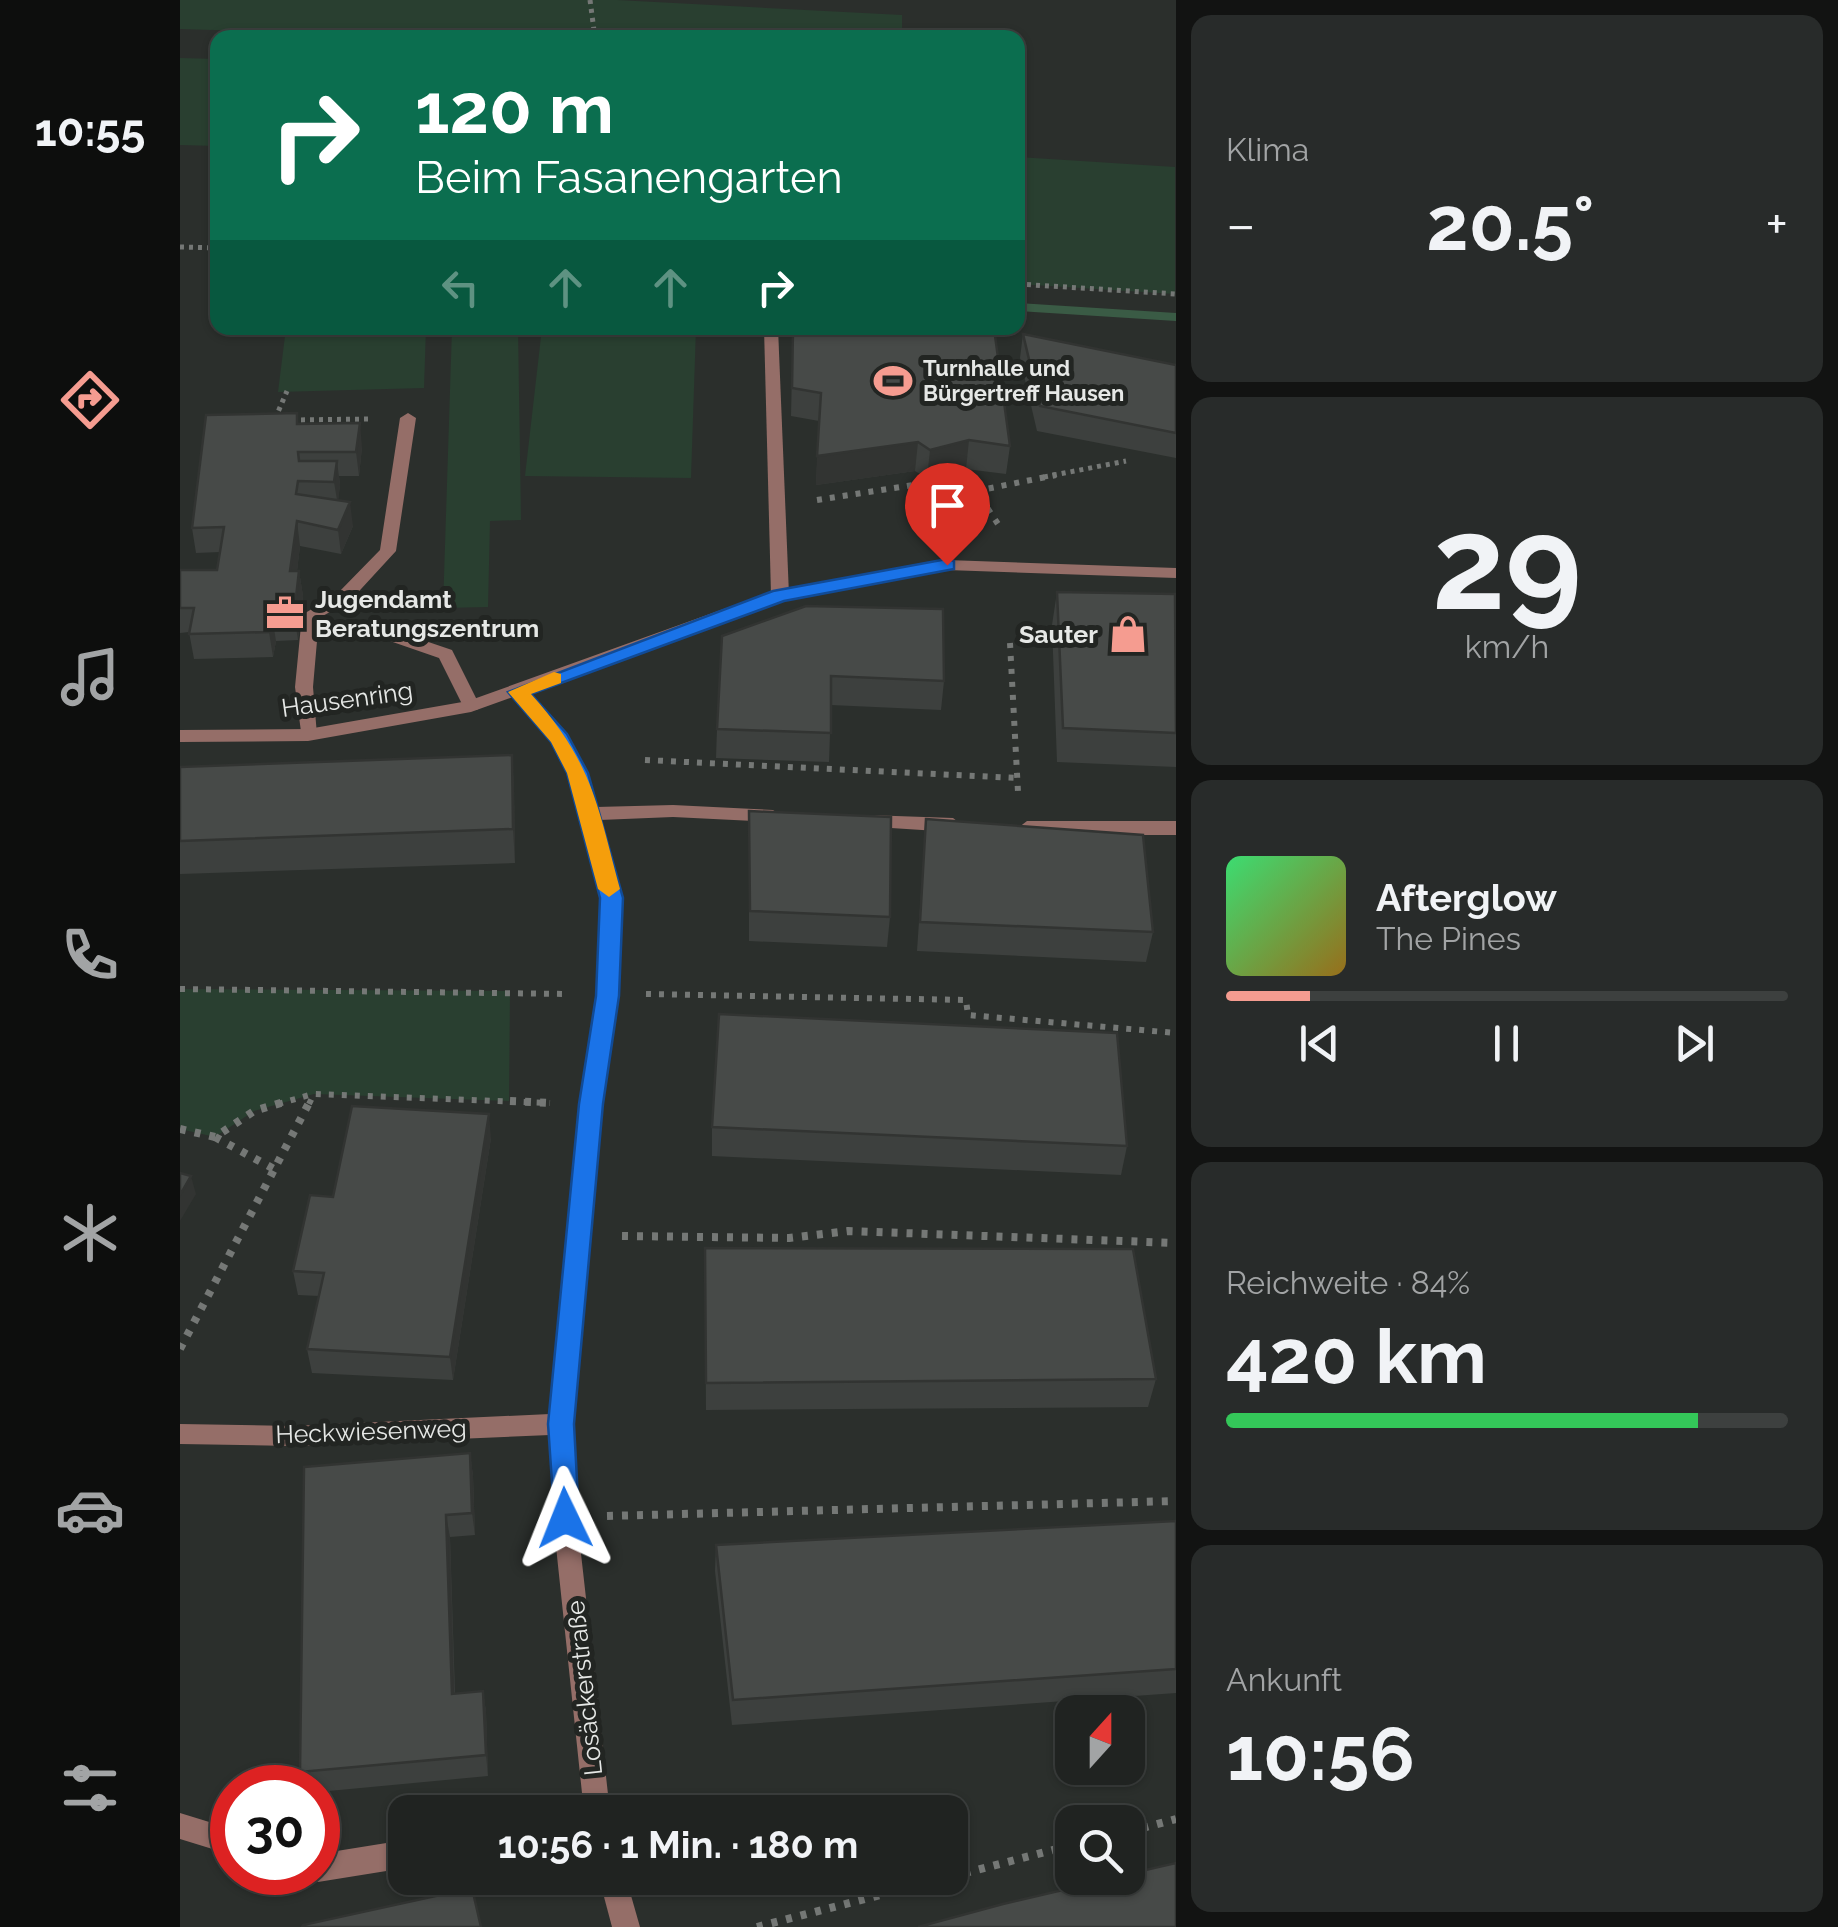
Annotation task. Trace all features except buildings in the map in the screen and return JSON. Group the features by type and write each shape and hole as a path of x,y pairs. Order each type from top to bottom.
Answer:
{"street":[{"path":"771,335 780,595"},
{"path":"308,735 304,688 311,615 344,598 388,551 408,418"},
{"name":"Hausenring","path":"180,736 308,735 470,706 518,692 780,595 947,565 1176,573"},
{"path":"393,636 446,654 470,706"},
{"name":"Losäckerstraße","path":"518,692 559,739 578,773 612,898 608,996 591,1104 582,1236 561,1424 565,1518 595,1795"},
{"path":"590,814 674,811 789,817"},
{"path":"847,820 1001,827 1176,828"},
{"name":"Heckwiesenweg","path":"180,1434 294,1436 561,1424"},
{"path":"180,1826 210,1835"},
{"path":"340,1864 388,1857"},
{"path":"618,1895 626,1927"}],"path":[{"path":"590,0 594,30"},
{"path":"180,247 210,248"},
{"path":"1025,284 1176,294"},
{"path":"286,391 275,420 408,418"},
{"path":"775,506 920,484 942,490 976,490 1126,462"},
{"path":"976,490 1028,568"},
{"path":"1001,827 1018,778 1010,643"},
{"path":"645,760 1018,778"},
{"path":"180,989 966,1000 968,1015 1176,1033"},
{"path":"215,1137 254,1111 314,1094 591,1104"},
{"path":"180,1349 314,1094"},
{"path":"180,1129 215,1137 274,1169"},
{"path":"582,1236 788,1238 848,1230 1176,1243"},
{"path":"565,1518 1176,1501"},
{"path":"1145,1827 1176,1819"},
{"path":"968,1872 1055,1850"},
{"path":"757,1927 879,1895"}],"green space":[{"path":"180,0 617,0 902,15 902,30 180,29"},
{"path":"180,58 210,59 210,146 180,145"},
{"path":"1025,157 1175,167 1175,294 1025,284"},
{"path":"285,335 426,335 424,388 278,392"},
{"path":"452,335 518,335 521,520 490,521 488,607 443,608"},
{"path":"541,335 696,335 691,478 525,476"},
{"path":"180,989 510,991 509,1101 314,1094 254,1111 215,1137 180,1129"}],"waterway":[{"path":"1025,307 1176,317"}],"slow traffic":[{"path":"554,679 518,692 559,739 578,773 609,889"}],"place":[{"name":"Turnhalle und Bürgertreff Hausen","path":"893,381"},
{"name":"Jugendamt Beratungszentrum","path":"285,613"},
{"name":"Sauter","path":"1128,634"}],"route":[{"path":"565,1518 561,1424 582,1236 591,1104 608,996 612,898 578,773 559,739 518,692 780,595 947,565"}]}
